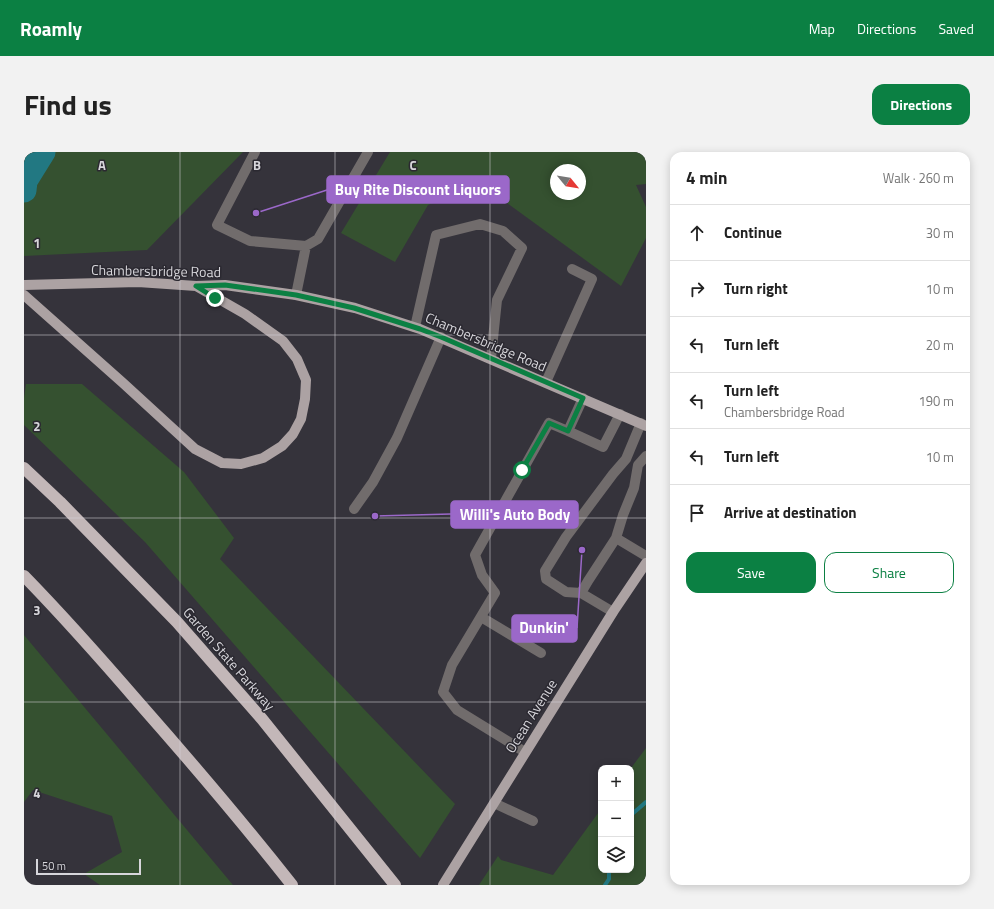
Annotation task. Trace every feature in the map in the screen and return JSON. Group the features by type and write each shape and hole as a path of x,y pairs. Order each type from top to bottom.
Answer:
{"highway":[{"name":"Garden State Parkway","path":"24,468 60,502 177,622 262,719 395,885"},
{"path":"26,578 77,632 188,759 254,837 292,885"}],"main road":[{"name":"Chambersbridge Road","path":"24,285 138,282 196,286 225,285 296,295 354,308 416,327 441,337 643,424"},
{"path":"24,295 195,448 222,463 241,464 263,458 282,446 293,434 301,419 305,399 306,380 297,359 283,342 245,314 196,286"},
{"name":"Ocean Avenue","path":"442,885 613,612 646,563"}],"lane":[{"path":"255,152 217,225 250,241 306,246 318,239 368,152"},
{"path":"416,327 436,235 480,224 503,231 522,248 497,300 490,358"},
{"path":"296,295 306,246"},
{"path":"546,382 592,279 572,269"},
{"path":"354,509 373,482 397,438 441,337"},
{"path":"568,431 583,398"},
{"path":"525,752 457,710 443,692 452,665 495,593 482,575 475,555 549,423 603,447 620,414"},
{"path":"613,612 581,593 566,592 546,579 545,572 566,537 612,474 626,459 643,424"},
{"path":"581,593 616,538 623,515 634,488 638,466 646,456"},
{"path":"626,459 638,466"},
{"path":"616,538 646,556"},
{"path":"481,617 541,653"},
{"path":"494,803 533,821"}],"green space":[{"path":"24,152 243,152 147,250 24,256"},
{"path":"390,152 646,152 646,184 636,185 646,207 646,238 621,286 481,184 428,205 395,262 341,233"},
{"path":"26,384 82,384 184,472 234,538 220,559 455,804 420,858 145,542 24,425 24,398"},
{"path":"24,635 233,885 100,885 84,874 122,852 112,816 33,790 24,802"},
{"path":"646,748 646,885 479,885 498,856 501,860 553,875 598,813 598,873 634,873 633,765"}],"waterway":[{"path":"24,190 25,181 43,152"},
{"path":"634,812 646,802"},
{"path":"605,885 609,879 609,873"}],"place":[{"name":"Buy Rite Discount Liquors","path":"256,213"},
{"name":"Willi's Auto Body","path":"375,516"},
{"name":"Dunkin'","path":"582,550"}],"route":[{"path":"215,298 196,286 225,285 296,295 354,308 441,337 583,398 568,431 549,423 522,470"}]}
